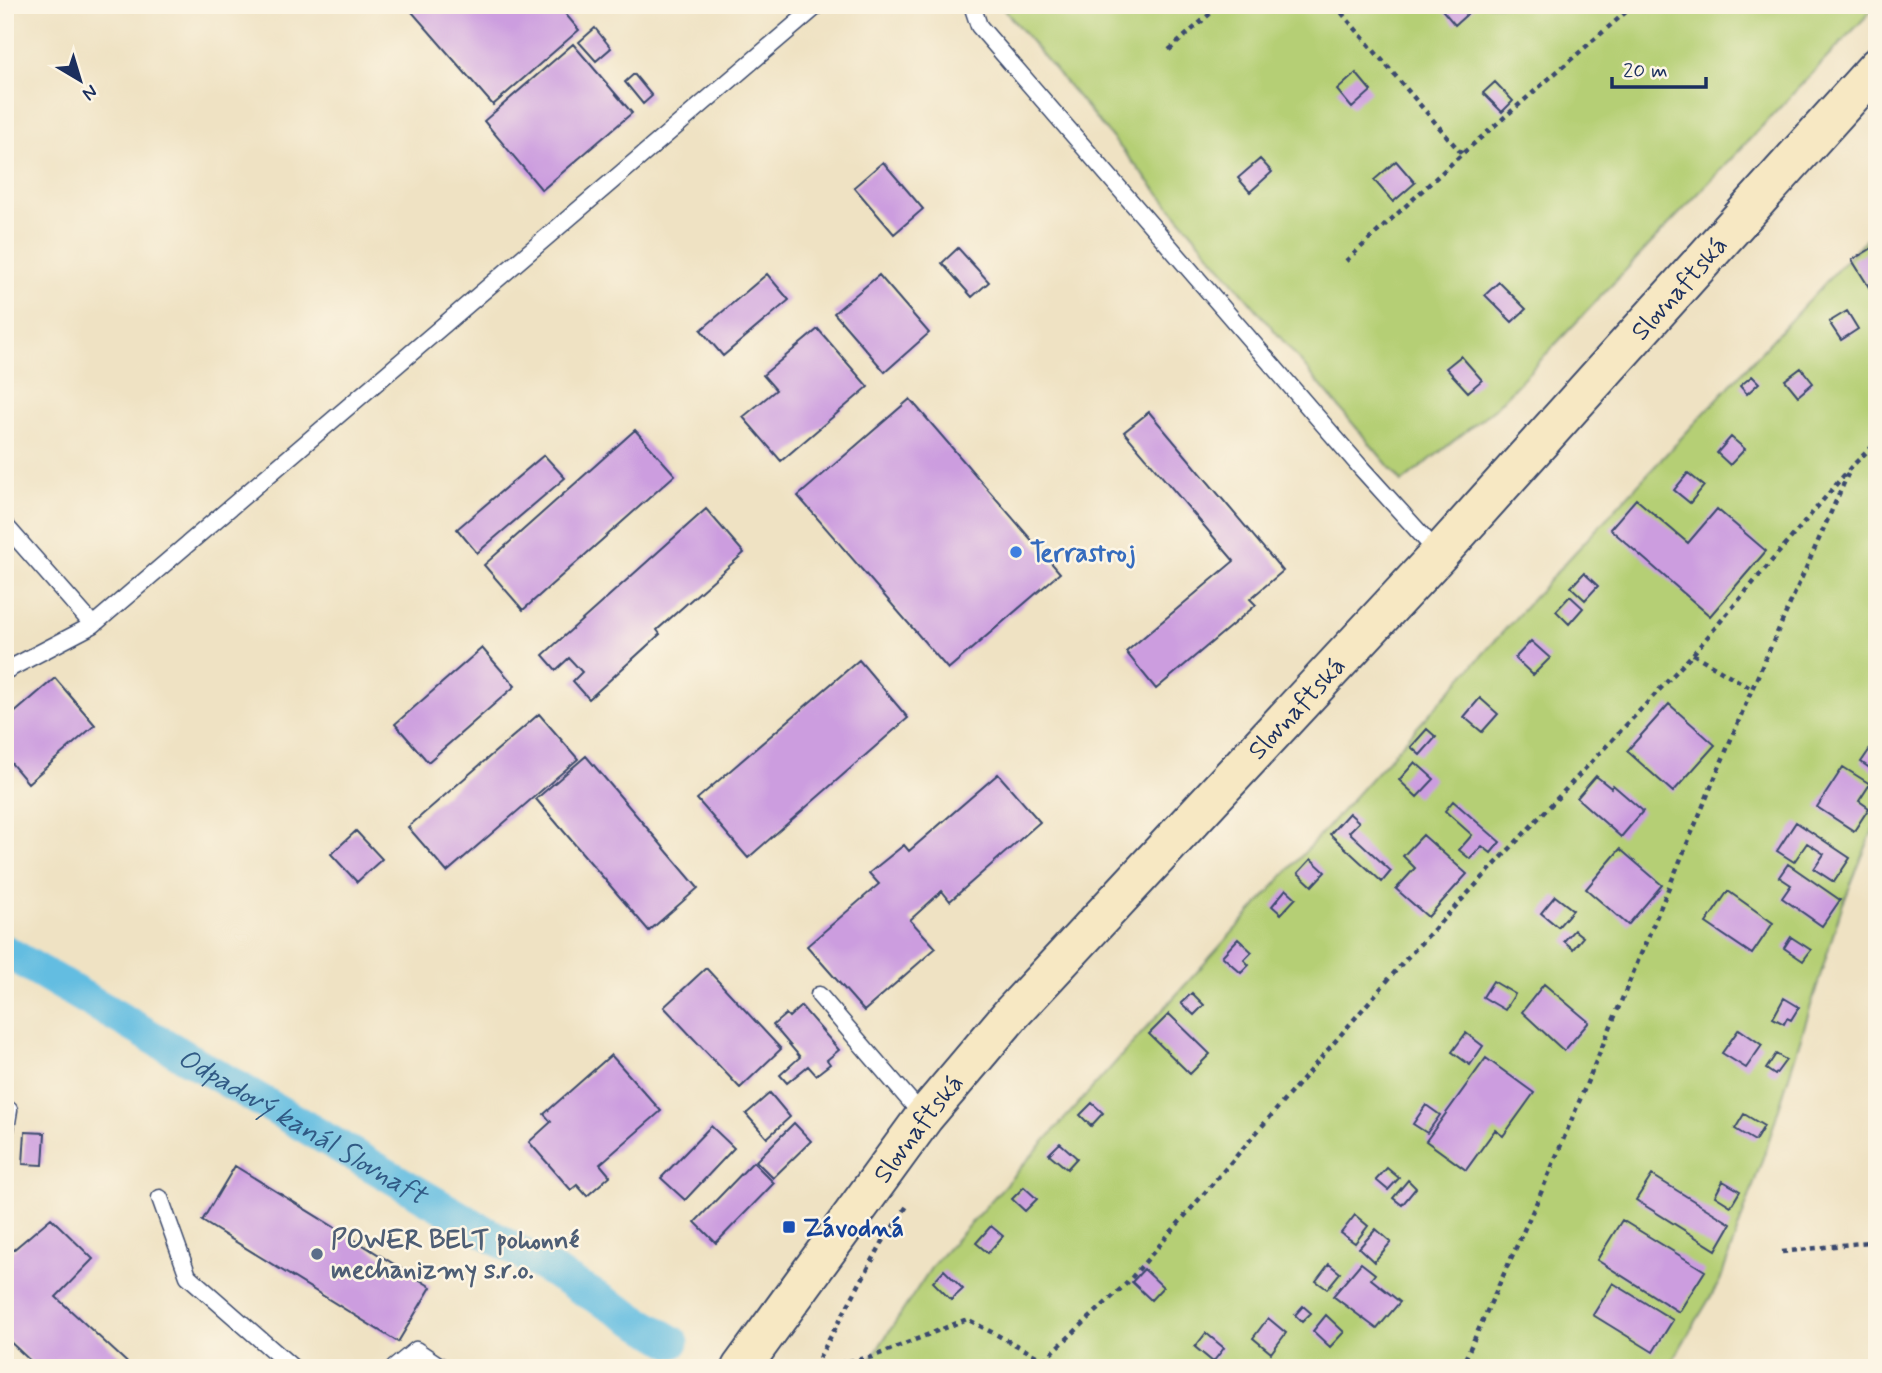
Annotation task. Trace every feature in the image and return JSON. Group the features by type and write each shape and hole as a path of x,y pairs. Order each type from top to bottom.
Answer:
{"main road":[{"name":"Slovnaftská","path":"741,1368 924,1117 1012,1013 1439,554 1877,67"}],"lane":[{"path":"5,671 93,625 818,5"},
{"path":"972,5 979,26 1362,469 1439,554"},
{"path":"5,525 93,625"},
{"path":"819,995 924,1117"},
{"path":"5,1107 9,1110 5,1135"},
{"path":"160,1198 188,1276 293,1368"},
{"path":"394,1368 416,1350 443,1368"}],"path":[{"path":"1169,50 1220,5"},
{"path":"1335,5 1462,154"},
{"path":"1346,261 1462,154 1634,5"},
{"path":"1044,1360 1127,1283 1406,959 1693,654 1852,467 1877,442"},
{"path":"1461,1368 1540,1195 1752,688 1852,467"},
{"path":"1693,654 1752,688"},
{"path":"814,1367 882,1243 909,1202"},
{"path":"1782,1252 1877,1241"},
{"path":"809,1368 872,1357 967,1320 1044,1360 1053,1368"}],"green space":[{"path":"1877,5 1495,408 1402,482 1002,7"},
{"path":"1877,227 1877,820 1842,906 1769,1140 1720,1281 1668,1368 865,1368 933,1265 1566,562"}],"building":[{"path":"406,5 558,5 579,30 493,105"},
{"path":"1438,5 1472,5 1474,8 1455,25"},
{"path":"595,28 611,48 596,61 579,42"},
{"path":"573,44 632,113 542,190 484,121"},
{"path":"1356,73 1371,91 1352,108 1337,90"},
{"path":"634,74 652,96 643,104 625,82"},
{"path":"1495,82 1513,101 1502,112 1483,93"},
{"path":"1260,159 1272,172 1250,192 1238,178"},
{"path":"1396,161 1415,183 1393,202 1374,180"},
{"path":"883,162 923,209 894,234 854,187"},
{"path":"1874,247 1877,251 1877,300 1852,260"},
{"path":"958,248 989,282 972,297 942,263"},
{"path":"767,274 789,300 723,356 701,330"},
{"path":"879,275 929,333 885,372 834,313"},
{"path":"1499,282 1526,309 1512,322 1485,295"},
{"path":"1847,311 1858,329 1841,340 1829,322"},
{"path":"818,329 868,387 781,461 743,417 776,390 763,375"},
{"path":"1461,356 1482,380 1468,392 1446,368"},
{"path":"1801,368 1813,383 1798,396 1785,380"},
{"path":"1752,376 1759,383 1747,394 1740,386"},
{"path":"910,399 1060,573 948,669 798,496"},
{"path":"1149,412 1283,571 1250,599 1256,605 1156,689 1126,652 1234,561 1124,432"},
{"path":"635,430 675,475 523,610 484,565"},
{"path":"1731,437 1745,449 1730,465 1717,453"},
{"path":"544,455 565,478 477,553 457,529"},
{"path":"1688,473 1704,486 1690,503 1674,490"},
{"path":"1636,499 1688,543 1717,509 1766,551 1710,616 1610,529"},
{"path":"706,509 744,553 657,630 660,634 589,699 573,681 582,672 569,658 556,670 543,655"},
{"path":"1584,573 1598,586 1585,600 1571,587"},
{"path":"1570,596 1583,608 1569,624 1556,611"},
{"path":"1531,641 1550,658 1533,675 1515,658"},
{"path":"482,648 515,686 428,762 395,724"},
{"path":"859,660 908,718 748,858 697,799"},
{"path":"55,678 95,725 28,783 5,756 5,721"},
{"path":"1480,698 1498,714 1482,732 1464,717"},
{"path":"1669,704 1715,745 1673,792 1627,751"},
{"path":"539,714 578,759 447,872 408,827"},
{"path":"1427,729 1436,737 1420,755 1411,747"},
{"path":"1872,746 1877,749 1877,773 1861,762"},
{"path":"586,756 698,888 649,931 536,799"},
{"path":"1415,762 1434,779 1417,797 1399,780"},
{"path":"1843,767 1870,784 1859,801 1869,808 1854,831 1817,807"},
{"path":"998,774 1040,822 950,901 942,891 910,920 936,948 864,1011 807,946 879,884 869,873 904,845 909,851"},
{"path":"1596,776 1611,788 1613,785 1643,811 1621,837 1577,798"},
{"path":"1453,801 1500,842 1491,853 1482,846 1470,859 1459,850 1472,835 1445,811"},
{"path":"1349,813 1359,822 1349,832 1391,871 1382,882 1330,834"},
{"path":"1796,822 1850,858 1834,882 1814,869 1824,854 1807,843 1794,862 1777,851"},
{"path":"356,831 382,859 357,882 331,854"},
{"path":"1423,835 1467,874 1428,917 1396,889 1415,868 1403,856"},
{"path":"1620,849 1662,885 1628,925 1586,889"},
{"path":"1311,859 1325,872 1312,886 1298,873"},
{"path":"1788,864 1840,900 1822,926 1782,898 1791,885 1779,877"},
{"path":"1286,889 1296,898 1281,914 1272,906"},
{"path":"1728,891 1773,923 1752,954 1706,923"},
{"path":"1555,896 1573,910 1558,927 1541,913"},
{"path":"1574,930 1583,937 1573,949 1564,941"},
{"path":"1791,937 1811,950 1803,961 1784,948"},
{"path":"1238,939 1252,952 1244,960 1249,965 1241,973 1222,956"},
{"path":"706,968 781,1049 740,1088 664,1007"},
{"path":"1493,981 1515,994 1505,1010 1483,997"},
{"path":"1544,984 1589,1022 1564,1051 1522,1012"},
{"path":"1192,993 1204,1005 1194,1015 1181,1003"},
{"path":"1784,998 1799,1007 1791,1020 1787,1018 1784,1024 1773,1018"},
{"path":"801,1006 839,1050 827,1060 830,1064 816,1075 808,1066 787,1083 780,1075 800,1057 773,1025 786,1014 789,1017"},
{"path":"1169,1014 1210,1054 1190,1074 1149,1034"},
{"path":"1739,1029 1762,1045 1746,1068 1722,1053"},
{"path":"1466,1033 1483,1046 1470,1065 1452,1052"},
{"path":"1776,1054 1786,1060 1775,1075 1766,1069"},
{"path":"611,1055 661,1111 600,1164 610,1176 587,1196 577,1185 571,1190 529,1142 551,1122 544,1114"},
{"path":"1486,1058 1534,1093 1503,1136 1495,1130 1466,1170 1426,1141"},
{"path":"770,1093 790,1117 767,1138 746,1114"},
{"path":"1092,1103 1103,1113 1091,1126 1080,1115"},
{"path":"1426,1105 1440,1115 1427,1133 1413,1124"},
{"path":"1744,1114 1764,1126 1755,1141 1735,1129"},
{"path":"794,1123 811,1141 773,1178 756,1161"},
{"path":"711,1126 734,1148 685,1200 661,1178"},
{"path":"25,1132 45,1133 43,1165 23,1164"},
{"path":"1060,1143 1077,1158 1067,1169 1049,1154"},
{"path":"753,1162 774,1183 716,1243 695,1222"},
{"name":"POWER BELT pohonné mechanizmy s.r.o.","path":"235,1166 431,1287 398,1342 202,1221"},
{"path":"1387,1168 1399,1178 1388,1190 1376,1180"},
{"path":"1652,1175 1731,1224 1716,1250 1636,1200"},
{"path":"1408,1180 1416,1188 1402,1205 1393,1198"},
{"path":"1723,1181 1740,1191 1731,1206 1715,1196"},
{"path":"1024,1187 1037,1199 1025,1211 1012,1199"},
{"path":"1355,1215 1368,1226 1355,1243 1341,1233"},
{"path":"51,1218 93,1259 56,1297 133,1368 38,1368 5,1337 5,1257"},
{"path":"1622,1220 1705,1271 1679,1312 1597,1260"},
{"path":"991,1226 1003,1236 988,1253 976,1243"},
{"path":"1376,1229 1391,1242 1374,1262 1359,1248"},
{"path":"1361,1263 1375,1274 1371,1279 1400,1302 1377,1329 1333,1296"},
{"path":"1329,1264 1340,1273 1327,1289 1316,1281"},
{"path":"1144,1269 1163,1287 1151,1300 1132,1282"},
{"path":"944,1270 963,1289 951,1300 933,1282"},
{"path":"1613,1283 1673,1320 1653,1352 1593,1315"},
{"path":"1303,1306 1311,1313 1302,1322 1295,1315"},
{"path":"1326,1315 1344,1332 1330,1347 1313,1331"},
{"path":"1268,1318 1286,1333 1271,1353 1253,1338"},
{"path":"1206,1333 1224,1348 1213,1362 1195,1347"}],"waterway":[{"name":"Odpadový kanál Slovnaft","path":"5,951 673,1342"}],"place":[{"name":"Terrastroj","path":"1016,552"},
{"name":"Závodná","path":"789,1227"},
{"name":"POWER BELT pohonné mechanizmy s.r.o.","path":"317,1254"}]}
